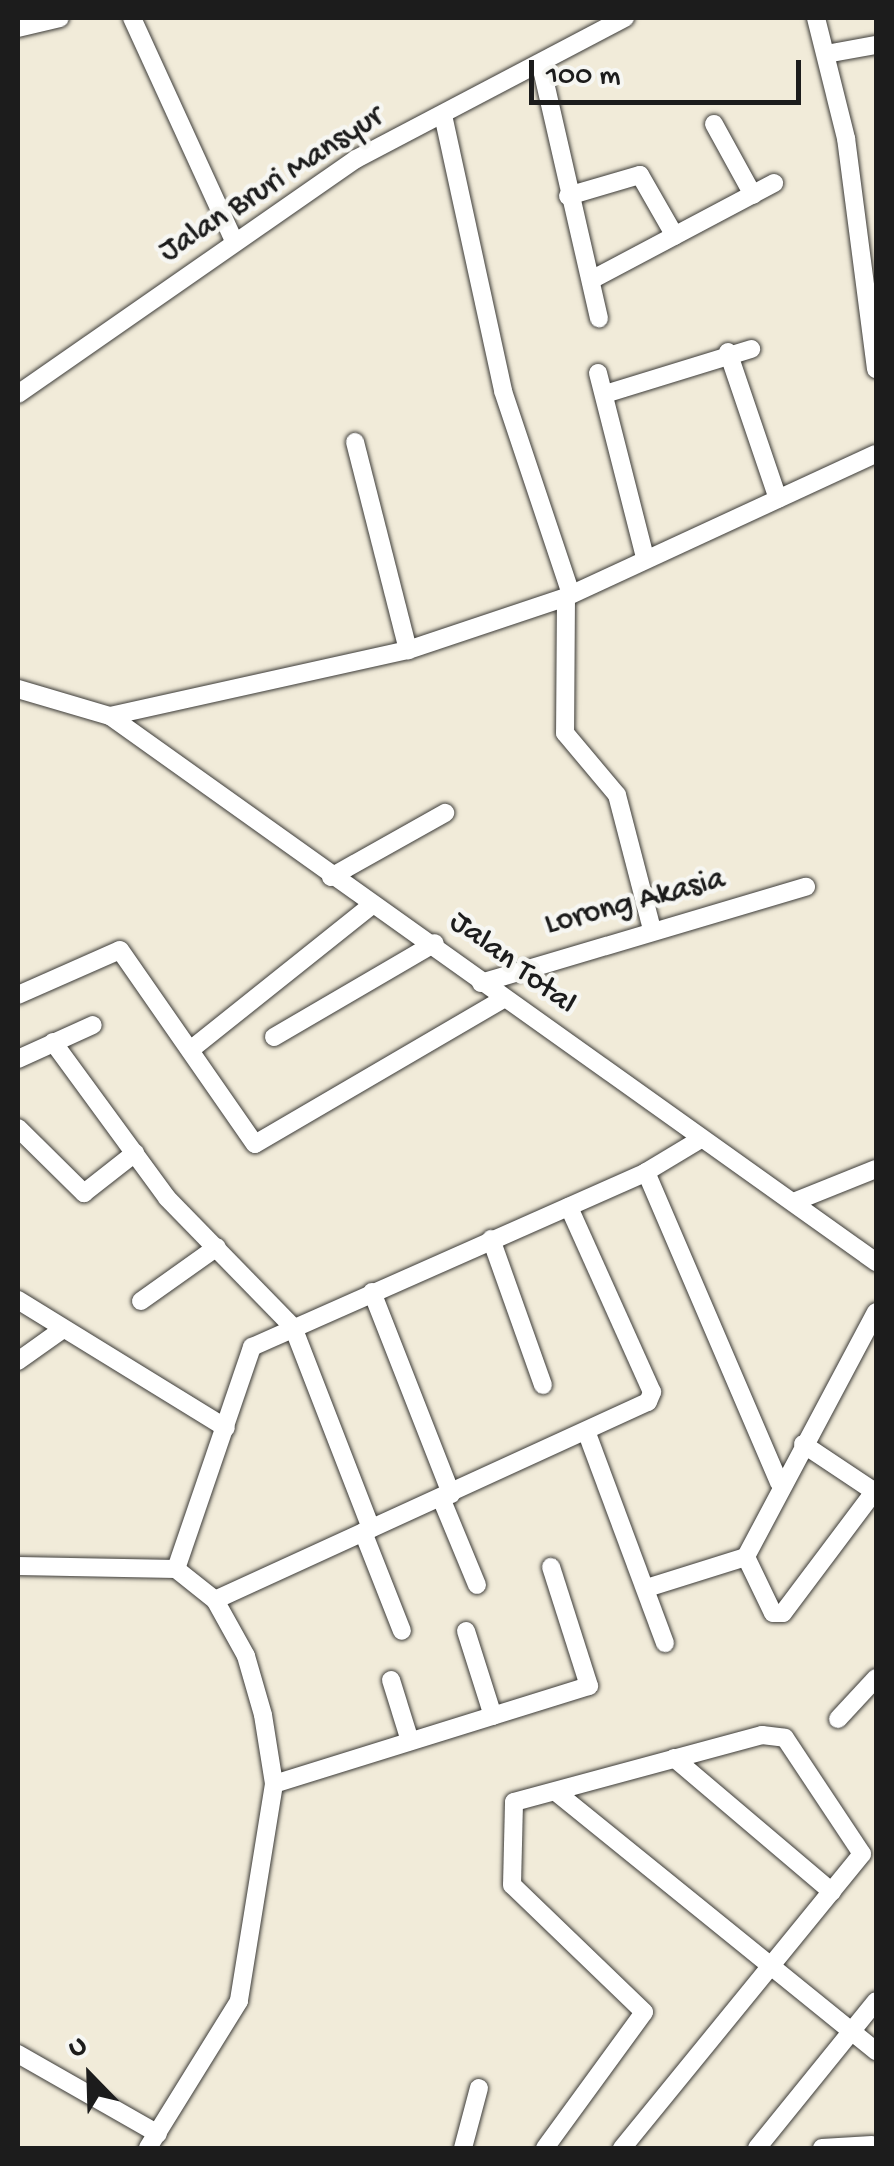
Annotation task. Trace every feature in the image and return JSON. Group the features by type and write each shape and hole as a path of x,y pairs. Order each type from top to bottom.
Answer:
{"street":[{"path":"18,28 60,18"},
{"path":"132,18 234,241"},
{"name":"Jalan Bruri Mansyur","path":"18,394 234,241 444,114 625,18"},
{"path":"816,18 857,222 876,369"},
{"path":"826,54 876,45"},
{"path":"541,65 599,318"},
{"path":"444,114 503,391 568,596 565,733 616,794 652,929"},
{"path":"714,124 753,194"},
{"path":"568,196 640,175 676,236"},
{"path":"593,279 774,183"},
{"path":"857,222 876,218"},
{"path":"604,394 728,352 751,349"},
{"path":"728,352 778,499"},
{"path":"598,374 645,558"},
{"path":"355,442 408,650"},
{"path":"18,689 110,716 408,650 568,596 876,454"},
{"name":"Jalan Total","path":"110,716 331,876 435,942 500,1000 796,1201 876,1262"},
{"path":"331,876 445,813"},
{"name":"Lorong Akasia","path":"481,983 652,929 806,887"},
{"path":"194,1047 372,904"},
{"path":"274,1036 435,942"},
{"path":"18,995 120,950 194,1047 254,1144 500,1000"},
{"path":"18,1059 93,1025"},
{"path":"53,1042 135,1154 293,1326 402,1631"},
{"path":"18,1128 84,1192 135,1154"},
{"path":"176,1569 226,1428 244,1358 293,1326 646,1172 701,1139"},
{"path":"796,1201 876,1169"},
{"path":"646,1172 779,1483"},
{"path":"214,1600 636,1413 652,1392 569,1206"},
{"path":"491,1240 543,1385"},
{"path":"142,1302 217,1247"},
{"path":"372,1292 477,1585"},
{"path":"18,1300 60,1331 226,1428"},
{"path":"647,1588 746,1557 779,1483 876,1312"},
{"path":"18,1361 60,1331"},
{"path":"588,1436 665,1643"},
{"path":"746,1557 773,1613 783,1614 876,1491 803,1444"},
{"path":"18,1566 176,1569 214,1600 246,1656 274,1784 239,2002 153,2141 18,2054"},
{"path":"274,1784 588,1686 551,1567"},
{"path":"466,1631 493,1716"},
{"path":"838,1719 876,1678"},
{"path":"391,1680 410,1742"},
{"path":"545,2148 644,2012 512,1885 514,1802 674,1758 785,1738 862,1854 622,2148"},
{"path":"674,1758 832,1892"},
{"path":"556,1792 876,2051"},
{"path":"757,2148 876,2001"},
{"path":"463,2148 479,2088"},
{"path":"822,2148 872,2144"}]}
